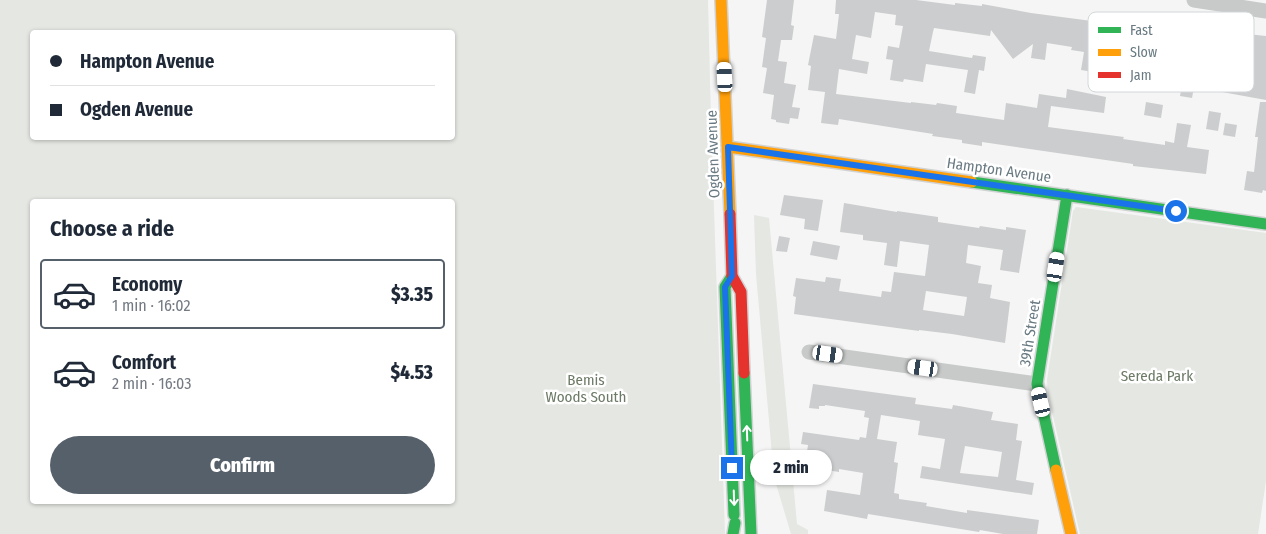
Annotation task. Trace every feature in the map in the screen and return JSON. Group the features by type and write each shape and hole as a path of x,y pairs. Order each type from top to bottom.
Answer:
{"street":[{"name":"Ogden Avenue","path":"721,0 732,276 741,292 751,534"},
{"path":"1194,0 1266,10"},
{"name":"Hampton Avenue","path":"728,147 1266,224"},
{"name":"39th Street","path":"1067,195 1037,384 1071,534"},
{"name":"Ogden Avenue","path":"732,276 725,287 734,530"},
{"path":"809,352 1037,384"}],"green space":[{"name":"Bemis Woods South","path":"0,0 708,0 725,534 0,534"},
{"name":"Sereda Park","path":"1076,207 1266,233 1266,481 1258,534 1080,534 1048,394 1047,380 1073,211"},
{"path":"754,215 769,218 797,524 808,530 808,534 791,534 774,477 756,274"}],"building":[{"path":"767,0 794,0 791,25 794,26 792,40 781,40 778,61 787,62 784,83 796,85 792,107 800,108 798,119 790,118 789,124 776,122 776,120 771,119 774,95 763,93 767,68 762,67 766,38 762,37"},
{"path":"836,0 916,0 955,5 955,3 982,6 982,4 1088,20 1088,71 1081,70 1084,52 1071,50 1072,47 1047,43 1045,60 1031,58 1033,44 1013,59 991,30 990,36 934,28 929,51 972,58 973,55 986,57 984,71 979,70 975,94 964,92 968,70 926,64 923,82 904,79 903,82 890,80 893,60 886,59 888,46 899,48 903,26 895,25 896,15 875,12 871,38 856,35 852,59 869,62 867,74 839,69 836,94 911,103 936,105 937,103 957,106 956,113 1004,120 1006,103 1037,108 1039,94 1066,98 1067,89 1106,97 1104,113 1051,106 1048,127 1124,137 1123,139 1165,145 1165,141 1174,143 1177,123 1191,125 1187,147 1209,150 1206,174 1133,166 1133,164 982,142 982,146 962,143 962,140 932,136 933,134 839,119 838,125 821,123 825,92 808,90 811,66 808,65 814,35 836,39 839,14 835,14"},
{"path":"1254,35 1266,36 1266,100 1222,92 1254,92"},
{"path":"1181,92 1193,92 1192,98 1180,96"},
{"path":"1146,102 1163,105 1161,118 1144,115"},
{"path":"1260,102 1266,102 1266,191 1263,190 1262,193 1244,190 1247,171 1254,172 1258,137 1255,137"},
{"path":"1209,111 1221,113 1218,131 1206,129"},
{"path":"1225,123 1237,125 1235,137 1223,135"},
{"path":"784,195 823,200 818,231 804,229 805,219 780,215"},
{"path":"844,203 938,217 938,222 979,228 980,226 1006,230 1006,227 1026,230 1019,273 1000,270 1003,250 968,245 966,263 981,266 978,283 992,285 990,298 1010,302 1005,343 952,334 794,314 796,297 793,296 796,278 825,282 826,277 841,279 839,291 881,297 882,291 891,292 894,272 925,276 929,245 900,241 897,267 884,265 887,243 863,240 863,235 840,232","holes":["926,291 967,297 964,316 923,310"]},
{"path":"779,236 790,238 787,252 776,251"},
{"path":"813,241 840,246 837,260 810,255"},
{"path":"813,384 916,398 915,404 952,409 953,405 993,412 991,420 1018,424 1016,440 1022,441 1016,480 1034,483 1032,495 920,478 922,466 940,469 945,439 918,435 920,421 881,415 877,439 897,442 894,462 898,463 894,493 899,494 899,499 927,503 926,506 967,513 967,510 1039,520 1037,534 1003,534 980,530 979,532 868,514 867,519 824,511 827,490 860,495 863,473 839,469 839,472 813,468 815,479 802,480 800,466 805,465 808,445 801,444 803,432 859,440 860,437 866,438 869,418 864,417 865,411 825,405 819,406 819,409 809,408","holes":["965,446 1002,452 998,477 960,473"]}],"traffic: fast":[{"path":"972,182 1266,224"},
{"path":"1056,470 1037,384 1067,195"},
{"path":"732,276 725,287 734,515"},
{"path":"744,373 751,534"},
{"path":"733,534 735,523"}],"traffic: slow":[{"path":"721,0 730,214"},
{"path":"728,147 972,182"},
{"path":"1056,470 1071,534"}],"traffic: jam":[{"path":"730,214 732,276 741,292 744,373"}],"route":[{"path":"732,468 725,287 732,276 728,147 1176,211"}]}
